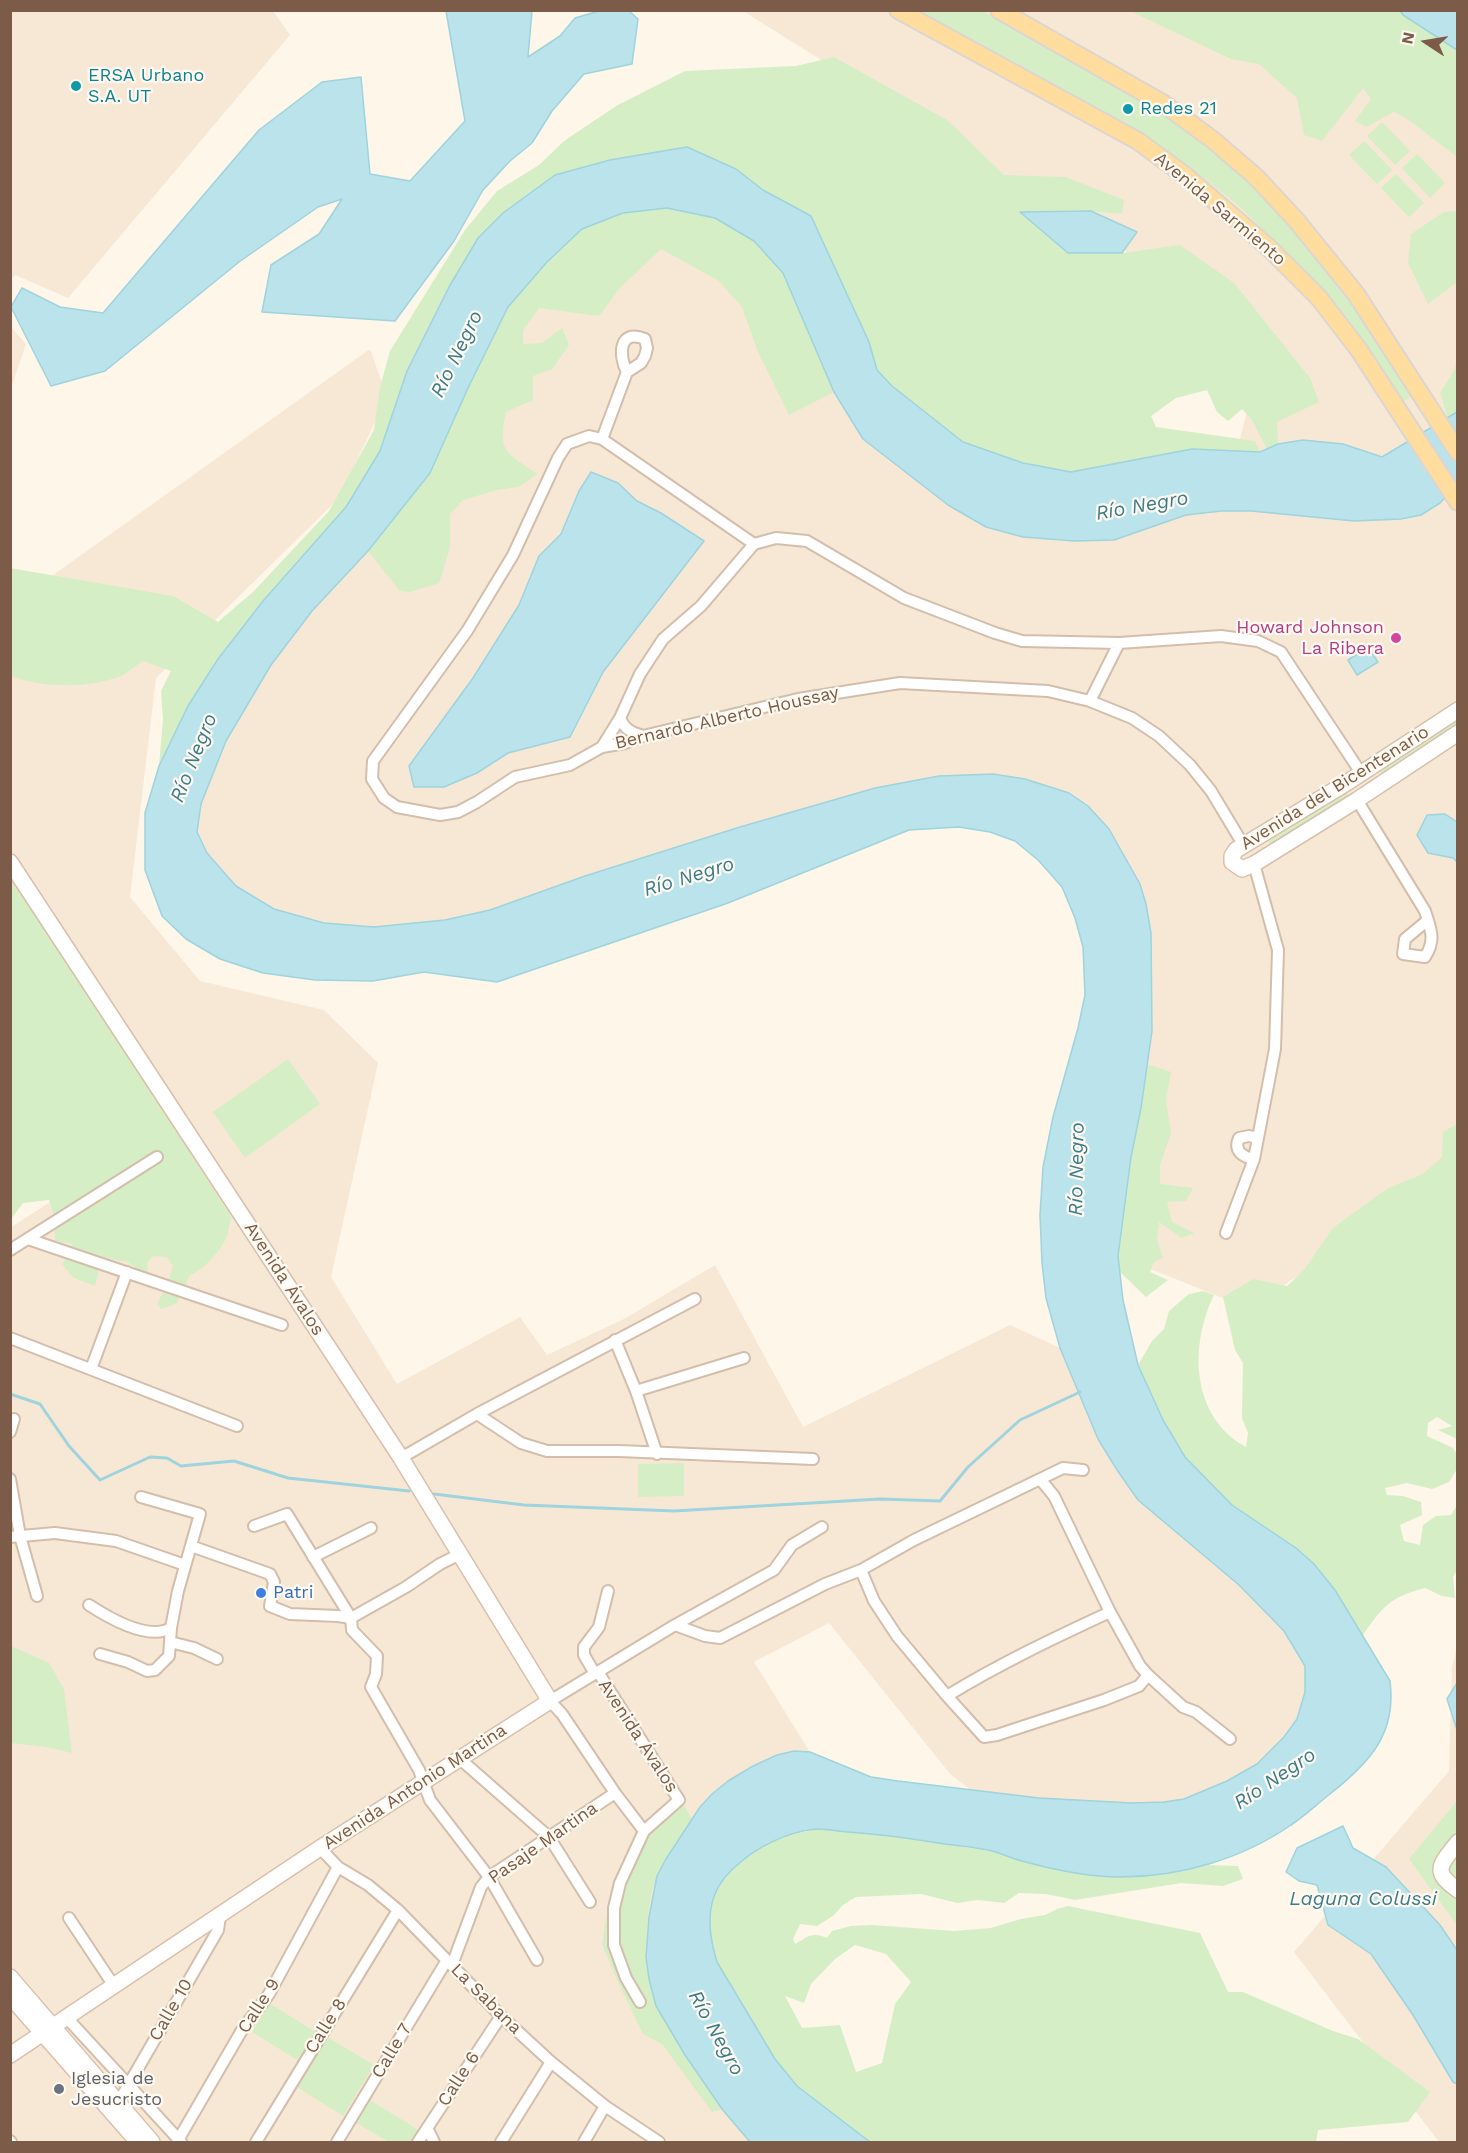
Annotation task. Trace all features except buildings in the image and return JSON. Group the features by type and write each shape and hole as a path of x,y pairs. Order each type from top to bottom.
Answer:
{"main road":[{"name":"Avenida Sarmiento","path":"898,10 1137,141 1187,177 1268,246 1319,298 1359,350 1458,502"},
{"name":"Avenida Sarmiento","path":"999,10 1164,104 1213,140 1256,177 1296,220 1356,294 1458,452"}],"street":[{"path":"627,372 602,439 754,544"},
{"name":"Bernardo Alberto Houssay","path":"602,439 589,436 567,444 558,458 513,555 467,631 373,761 372,779 384,798 397,807 441,815 458,812 515,777 570,765 602,747 798,699 900,682 1048,691 1090,701 1132,718 1159,736 1190,765 1211,790 1244,846"},
{"path":"602,747 621,718 640,674 663,639 701,606 754,544 776,538 807,541 904,598 1022,641 1119,643 1221,636 1258,641 1281,652 1359,774 1381,785"},
{"path":"1090,701 1119,643"},
{"name":"Avenida del Bicentenario","path":"1458,710 1236,850 1232,856 1232,862 1242,869 1254,864 1381,785 1458,733"},
{"path":"621,718 628,731 644,736"},
{"path":"1359,774 1357,800 1425,911 1428,920"},
{"name":"Avenida Ávalos","path":"10,861 401,1458 550,1701"},
{"path":"1226,1233 1254,1159 1275,1049 1278,950 1254,864"},
{"path":"1254,1159 1241,1154 1237,1149 1237,1143 1239,1138 1249,1136 1258,1138"},
{"path":"10,1250 157,1157"},
{"path":"28,1239 282,1325"},
{"path":"91,1369 127,1272"},
{"path":"401,1458 477,1414 695,1299"},
{"path":"10,1338 237,1426"},
{"path":"615,1340 636,1391 657,1454"},
{"path":"636,1391 744,1358"},
{"path":"477,1414 521,1443 547,1451 619,1451 813,1459"},
{"path":"10,1432 14,1419"},
{"path":"675,1625 705,1636 720,1638 1063,1468 1083,1470"},
{"path":"10,1479 15,1537 37,1596"},
{"path":"1040,1479 1054,1496 1110,1612 1148,1675 1183,1707 1196,1712 1230,1739"},
{"path":"100,1654 128,1662 147,1671 155,1670 169,1656 171,1628 178,1591 200,1514 141,1497"},
{"path":"254,1526 287,1514 351,1618 352,1630 377,1656 376,1674 371,1687 419,1770 430,1800 489,1877 537,1960"},
{"name":"Avenida Antonio Martina","path":"10,2055 320,1848 550,1701 675,1625 774,1570 792,1545 822,1527"},
{"path":"313,1557 371,1528"},
{"path":"15,1537 55,1533 116,1541 185,1565"},
{"path":"191,1546 270,1574 274,1582 270,1606 290,1614 351,1618 460,1554"},
{"path":"861,1570 874,1601 897,1636 984,1737 997,1735 1104,1700 1139,1686 1148,1675"},
{"name":"Avenida Ávalos","path":"608,1591 598,1627 584,1647 584,1655 679,1800 644,1831"},
{"path":"89,1605 131,1628 164,1632 171,1628"},
{"path":"947,1696 977,1677 1110,1612"},
{"path":"170,1642 194,1648 217,1659"},
{"path":"550,1701 562,1714 615,1793 644,1831 620,1883 614,1917 614,1945 626,1978 640,2002"},
{"path":"460,1759 549,1837 590,1902"},
{"name":"Pasaje Martina","path":"449,1962 481,1887 489,1877 615,1793"},
{"path":"1458,1842 1440,1864 1440,1874 1458,1890"},
{"name":"La Sabana","path":"320,1848 338,1867 368,1885 398,1910 501,2016 551,2062 605,2106 659,2142"},
{"name":"Calle 9","path":"179,2141 242,2030 269,1994 338,1867"},
{"name":"Calle 8","path":"256,2142 398,1910"},
{"name":"Calle 10","path":"118,2103 218,1930 220,1916"},
{"path":"69,1918 114,1986"},
{"name":"Calle 7","path":"337,2142 449,1962"},
{"path":"10,1977 55,2026 152,2142"},
{"path":"10,1996 55,2026 128,2085 179,2141"},
{"name":"Calle 6","path":"418,2142 501,2016"},
{"path":"55,2026 138,2142"},
{"path":"501,2142 551,2062"},
{"path":"584,2142 605,2106"},
{"path":"427,2128 434,2142"}],"shaded area":[{"path":"11,10 273,11 290,35 68,298 15,275 11,280"},
{"path":"743,11 1160,11 1457,122 1457,1195 1449,1179 1248,1308 1118,1256 1152,999 1151,933 1146,904 1109,829 1088,806 1069,793 1025,779 993,774 939,776 900,783 740,827 585,876 490,910 445,920 374,927 324,923 274,909 236,886 207,853 197,832 201,804 226,741 271,665 312,611 368,551 430,473 582,229 754,241 863,439 948,505 986,527 1075,541 1114,540 1186,515 1221,511 1266,339"},
{"path":"11,327 26,344 11,388"},
{"path":"370,349 387,397 339,498 156,678 130,897 200,981 324,1010 378,1063 331,1277 397,1384 520,1317 547,1355 624,1319 715,1265 803,1427 1010,1325 1060,1348 1098,1439 1138,1500 1239,1585 1284,1631 1305,1666 1305,1692 1297,1719 1284,1737 1257,1764 1227,1781 1184,1799 1132,1803 1039,1798 971,1790 951,1775 829,1623 754,1662 810,1752 794,1751 777,1755 728,1781 712,1794 746,2139 750,2142 11,2142 10,1228 147,1139 11,946 11,605"},
{"path":"1457,1647 1457,2142 1439,2142 1294,1952 1449,1771 1452,1667"}],"green space":[{"path":"917,11 983,11 1171,117 1232,166 1305,242 1340,285 1414,394 1402,403 1346,323 1303,268 1239,206 1194,170 1114,119 1012,61"},
{"path":"1130,11 1457,11 1457,157 1409,120 1394,112 1366,127 1355,121 1371,99 1363,88 1322,141 1304,135 1297,98 1259,64 1231,59"},
{"path":"834,57 947,120 1004,175 1066,177 1124,200 1122,214 1091,211 1021,213 1122,253 1180,245 1234,283 1310,378 1319,402 1277,422 1278,444 1267,449 1252,420 1242,409 1228,421 1217,412 1207,390 1176,398 1151,416 1156,427 1255,441 1260,452 1192,449 1071,472 1023,463 963,442 892,386 877,370 869,342 811,216 763,190 736,169 687,147 610,160 555,175 407,371 380,451 346,507 263,601 218,659 188,706 159,766 163,719 161,691 171,671 143,661 123,675 82,685 52,685 11,676 10,568 173,596 218,622 253,592 329,511 374,430 380,387 390,351 465,230 497,191 539,165 564,141 616,106 685,71 796,66"},
{"path":"1382,122 1410,151 1395,165 1367,136"},
{"path":"1364,141 1392,170 1377,184 1349,155"},
{"path":"1417,154 1445,183 1430,198 1402,168"},
{"path":"1396,174 1424,203 1409,217 1381,188"},
{"path":"667,208 715,218 754,241 783,273 834,392 789,415 758,352 742,307 719,281 661,249 620,288 599,316 539,308 523,330 523,344 542,343 562,328 569,345 552,369 533,376 533,400 506,412 503,425 506,450 537,474 519,487 497,490 463,500 450,514 450,548 439,583 410,592 400,591 368,551 430,473 508,307 547,262 582,229 623,213"},
{"path":"1457,211 1457,282 1428,304 1408,263 1411,234 1444,212"},
{"path":"1457,353 1457,412 1448,418 1440,393 1455,369"},
{"path":"1457,717 1457,727 1383,776 1378,769"},
{"path":"1345,790 1350,798 1271,846 1266,838"},
{"path":"10,876 231,1216 227,1236 217,1253 201,1269 190,1275 177,1303 161,1309 157,1303 166,1288 173,1266 167,1257 153,1256 147,1263 148,1273 143,1280 137,1269 127,1261 97,1257 98,1275 95,1286 74,1278 62,1264 73,1250 71,1243 56,1242 54,1231 68,1221 54,1215 49,1200 23,1203 11,1219"},
{"path":"288,1059 320,1104 245,1158 213,1112"},
{"path":"1147,1064 1171,1072 1166,1100 1171,1133 1160,1165 1160,1184 1193,1188 1186,1201 1167,1202 1172,1222 1194,1233 1182,1238 1159,1222 1157,1240 1163,1258 1154,1262 1150,1272 1168,1280 1146,1297 1119,1271 1118,1256 1131,1156"},
{"path":"1457,1124 1457,1439 1438,1430 1452,1426 1437,1417 1428,1423 1427,1436 1453,1448 1457,1454 1457,1469 1449,1482 1432,1489 1407,1483 1385,1488 1387,1495 1403,1496 1421,1502 1422,1515 1400,1525 1404,1541 1420,1545 1423,1525 1436,1516 1451,1515 1457,1505 1457,1570 1453,1577 1455,1598 1442,1596 1425,1588 1403,1596 1388,1604 1362,1636 1347,1610 1255,1522 1232,1505 1185,1457 1163,1420 1138,1365 1152,1341 1164,1329 1169,1311 1189,1294 1203,1291 1214,1295 1201,1336 1200,1379 1205,1399 1214,1418 1228,1434 1246,1447 1248,1433 1242,1418 1243,1363 1235,1350 1223,1297 1253,1279 1287,1286 1304,1270 1333,1228 1388,1188 1423,1174 1442,1157 1443,1132"},
{"path":"684,1463 684,1496 638,1497 638,1464"},
{"path":"11,1646 49,1663 64,1689 72,1753 11,1743"},
{"path":"1457,1801 1457,1925 1409,1859"},
{"path":"682,1802 692,1819 665,1859 653,1887 648,1921 647,1957 656,2005 690,2062 722,2109 712,2112 662,2044 643,2034 602,1944 611,1888 638,1847"},
{"path":"817,1829 895,1836 995,1852 1021,1861 1102,1876 1156,1874 1208,1865 1238,1866 1243,1879 1223,1886 1181,1883 1075,1900 1046,1894 1019,1893 1004,1903 978,1900 957,1903 921,1894 856,1897 817,1926 800,1924 793,1939 795,1944 813,1935 827,1938 832,1931 851,1926 872,1925 954,1931 991,1928 1045,1915 1068,1906 1200,1933 1228,1992 1243,1992 1333,2031 1358,2039 1430,2092 1408,2122 1318,2130 1316,2142 870,2142 797,2086 775,2059 717,1962 713,1945 710,1928 711,1901 721,1880 732,1868 757,1849 802,1832","holes":["855,1945 886,1954 911,1982 895,2004 882,2063 856,2072 840,2025 802,2028 785,1996 804,2003 811,1984 835,1959"]},
{"path":"269,2003 317,2033 299,2061 252,2032"},
{"path":"327,2037 374,2065 343,2116 297,2087"},
{"path":"370,2100 420,2131 413,2142 389,2142 356,2123"}],"water":[{"path":"446,11 532,11 528,57 560,36 575,18 599,11 629,11 638,19 632,64 584,74 552,111 532,143 510,161 483,190 454,241 395,321 262,312 271,265 319,234 342,199 318,207 239,262 105,371 51,386 11,307 22,288 60,307 103,313 259,130 322,82 361,77 370,174 410,181 465,121"},
{"path":"1400,11 1457,11 1457,50 1403,15"},
{"name":"Río Negro","path":"687,147 736,169 763,190 811,216 869,342 877,370 892,386 963,442 1023,463 1071,472 1192,449 1260,452 1278,444 1303,440 1343,444 1382,457 1457,412 1457,485 1440,503 1421,515 1401,519 1354,521 1251,511 1221,511 1186,515 1114,540 1075,541 1023,537 986,527 948,505 863,439 834,392 783,273 754,241 715,218 667,208 623,213 582,229 547,262 508,307 430,473 368,551 312,611 271,665 226,741 201,804 197,832 207,853 236,886 274,909 324,923 374,927 445,920 490,910 585,876 740,827 875,788 939,776 993,774 1025,779 1069,793 1088,806 1109,829 1140,884 1151,933 1152,1031 1141,1108 1131,1157 1118,1256 1123,1300 1138,1365 1163,1420 1185,1457 1232,1505 1296,1548 1314,1564 1335,1590 1390,1681 1389,1717 1377,1746 1368,1759 1301,1818 1252,1847 1188,1870 1143,1876 1096,1876 1045,1867 982,1849 893,1836 816,1829 783,1837 743,1860 725,1877 713,1899 710,1923 717,1962 775,2059 797,2086 870,2142 750,2142 722,2109 685,2055 656,2006 646,1957 649,1917 657,1876 700,1807 712,1794 753,1766 777,1755 794,1751 810,1752 871,1777 898,1781 1039,1798 1132,1803 1184,1799 1227,1781 1257,1764 1284,1737 1297,1719 1305,1692 1305,1666 1284,1631 1239,1585 1138,1500 1098,1439 1060,1348 1046,1298 1042,1263 1040,1215 1043,1167 1053,1117 1085,995 1083,947 1075,918 1062,887 1039,861 1015,841 990,832 959,827 909,830 728,903 497,982 424,972 373,981 315,980 263,973 220,959 186,939 162,916 145,870 145,813 159,766 188,706 218,659 263,601 346,507 380,451 407,371 449,287 478,238 503,213 555,175 610,160"},
{"path":"1091,211 1137,232 1122,253 1068,253 1020,212"},
{"path":"591,472 618,483 637,501 661,513 704,541 603,672 570,737 508,753 477,773 444,787 414,787 409,766 473,678 519,605 539,556 561,534 579,491"},
{"path":"1368,647 1378,662 1357,675 1348,660"},
{"path":"1445,814 1457,822 1457,862 1453,858 1428,853 1417,835 1427,815"},
{"path":"1457,1683 1457,1730 1447,1699"},
{"name":"Laguna Colussi","path":"1343,1826 1353,1848 1386,1867 1440,1925 1457,1950 1457,2084 1453,2082 1413,2015 1371,1954 1328,1925 1317,1885 1299,1881 1286,1872 1297,1848"}],"waterway":[{"path":"434,1494 524,1505 674,1511 880,1499 940,1501 968,1467 1020,1420 1080,1392"},
{"path":"10,1394 40,1404 69,1446 100,1480 150,1457 167,1458 181,1466 234,1461 288,1478 409,1491"}],"place":[{"name":"ERSA Urbano S.A. UT","path":"76,86"},
{"name":"Redes 21","path":"1128,109"},
{"name":"Howard Johnson La Ribera","path":"1396,638"},
{"name":"Patri","path":"261,1593"},
{"name":"Iglesia de Jesucristo","path":"59,2089"}]}
